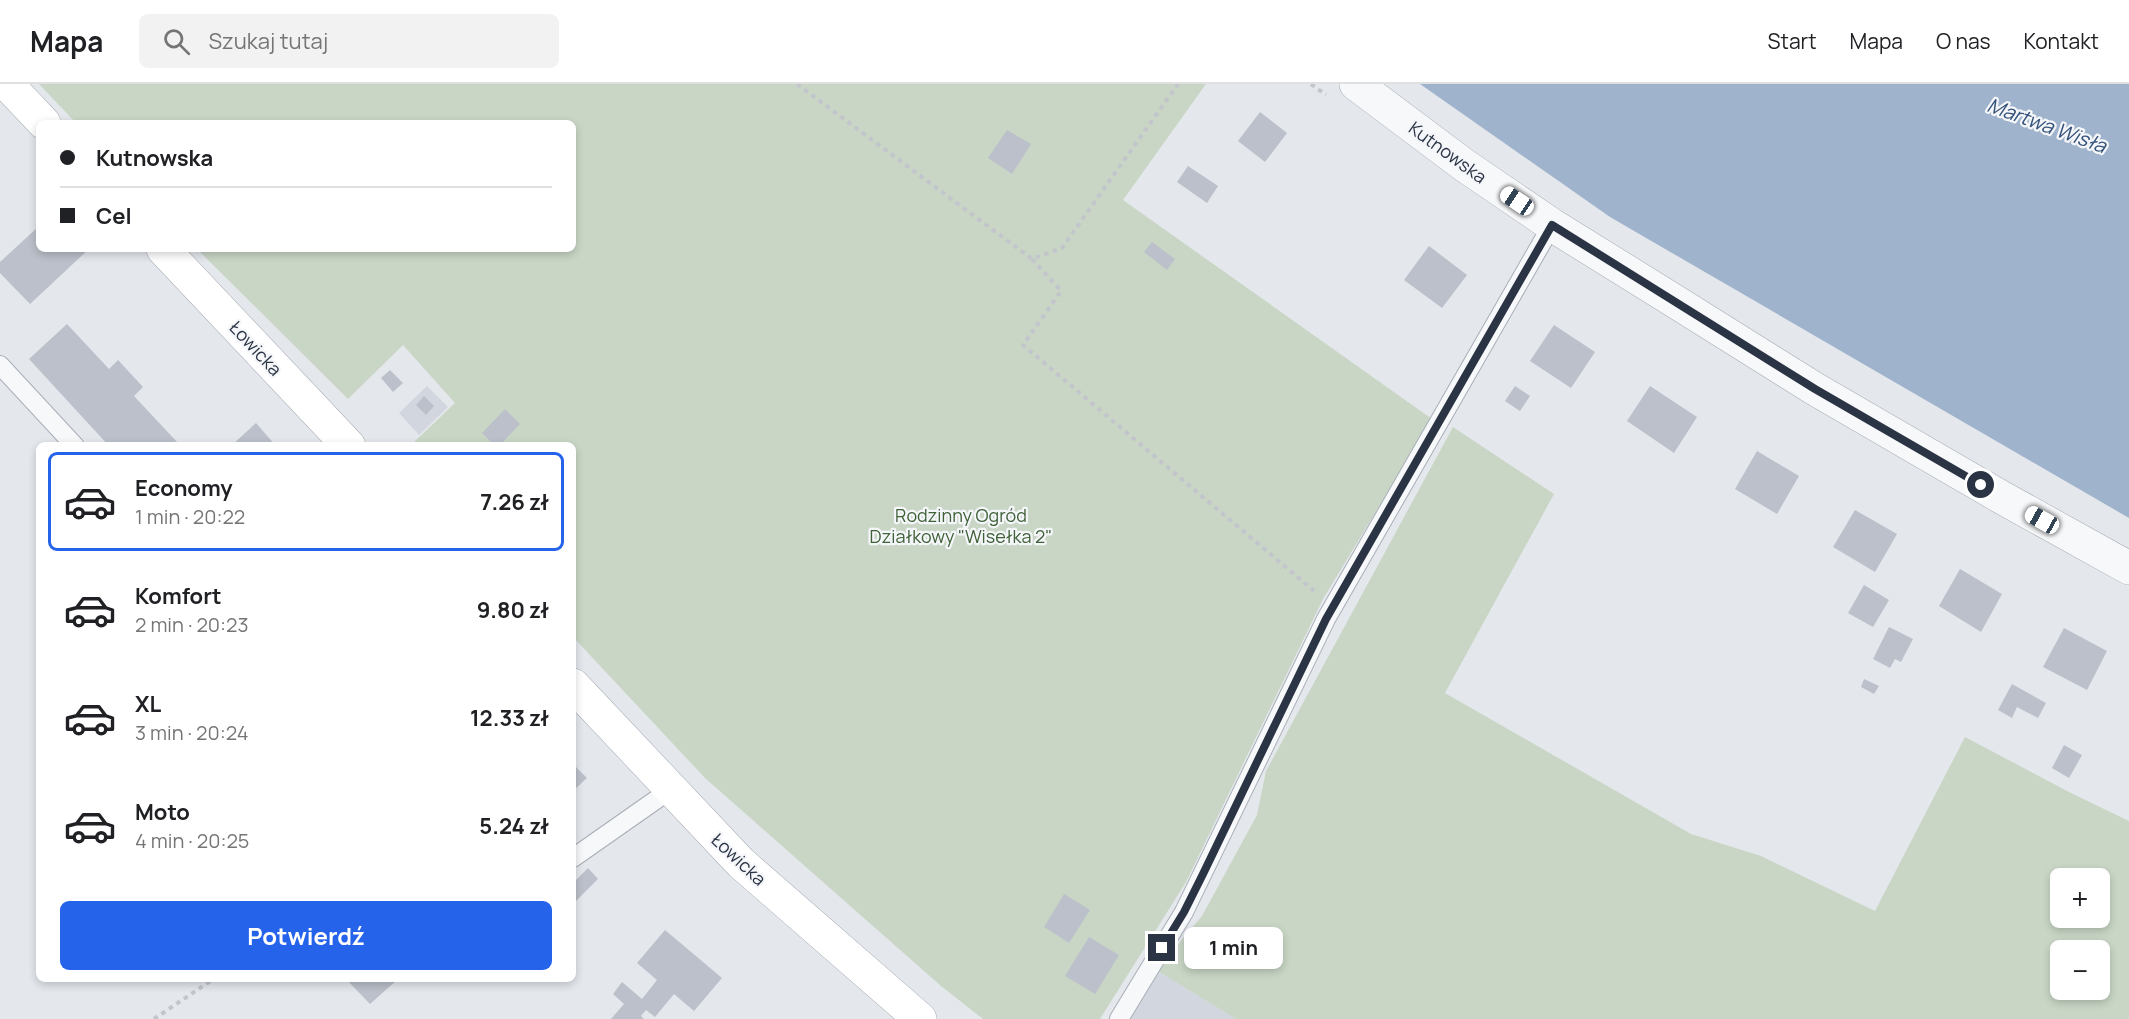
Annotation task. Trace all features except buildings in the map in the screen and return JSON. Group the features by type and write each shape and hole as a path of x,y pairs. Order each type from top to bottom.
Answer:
{"street":[{"path":"7,84 41,120"},
{"name":"Kutnowska","path":"1356,84 1464,165 1552,225 1815,389 2129,568"},
{"name":"Łowicka","path":"166,252 346,442"},
{"name":"Łowicka","path":"576,688 741,863 920,1019"}],"lane":[{"path":"1119,1019 1184,912 1333,607 1552,225"},
{"path":"0,365 71,442"},
{"path":"576,856 670,790"}],"path":[{"path":"797,84 1032,259 1061,291 1023,345 1333,607"},
{"path":"1032,259 1062,248 1178,84"},
{"path":"153,1019 209,982"}],"shaded area":[{"path":"427,386 448,407 419,435 399,413"},
{"path":"1156,970 1236,1019 1129,1019"}],"green space":[{"name":"Rodzinny Ogród Działkowy \"Wisełka 2\"","path":"39,84 1206,84 1123,200 1432,419 1323,599 1186,882 1100,1019 983,1019 941,986 705,778 576,640 576,442 414,442 455,403 403,345 348,399 200,252 576,252 576,120 73,120"},
{"path":"1453,427 1554,494 1445,693 1691,834 1761,856 1875,911 1965,737 2129,821 2129,1019 1236,1019 1156,970 1202,916 1257,815 1266,771"}],"water":[{"name":"Martwa Wisła","path":"1420,84 2129,84 2129,518 1610,217"}],"route":[{"path":"1162,948 1203,874 1326,619 1552,225 1815,389 1981,485"}]}
